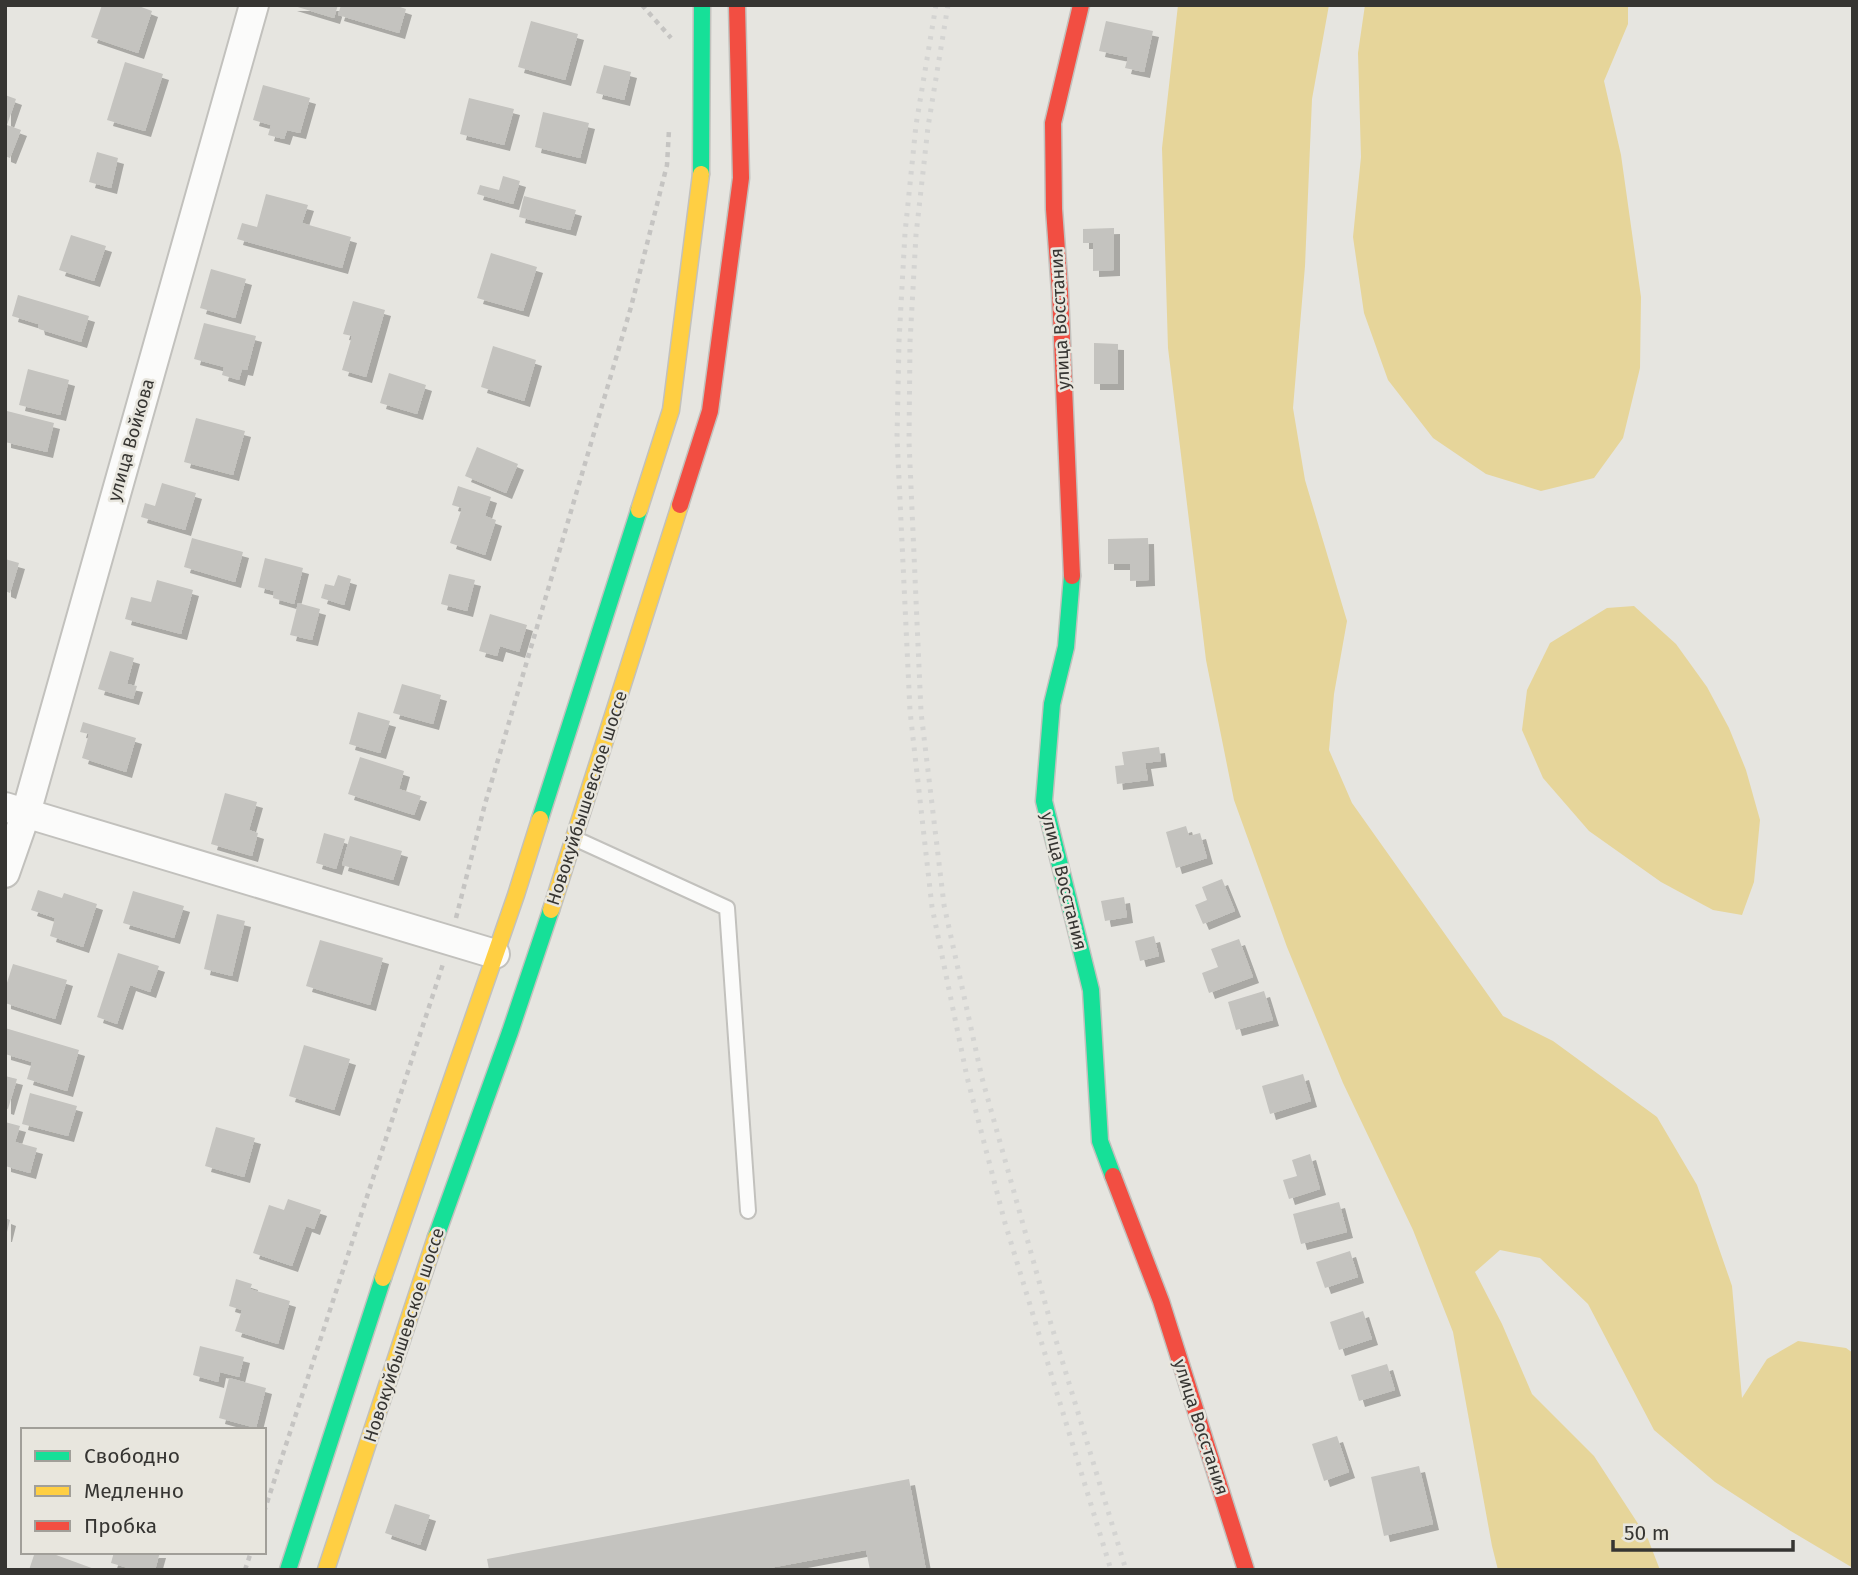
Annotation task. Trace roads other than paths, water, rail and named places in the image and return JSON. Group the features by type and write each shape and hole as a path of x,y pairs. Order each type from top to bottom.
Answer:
{"main road":[{"name":"Новокуйбышевское шоссе","path":"288,1570 396,1239 516,895 671,410 702,167 702,5"},
{"name":"Новокуйбышевское шоссе","path":"326,1570 431,1251 510,1032 575,839 710,411 741,178 737,5"},
{"name":"улица Восстания","path":"1081,5 1053,123 1054,209 1072,576 1066,647 1052,704 1044,801 1091,990 1100,1141 1161,1301 1245,1570"}],"street":[{"name":"улица Войкова","path":"5,873 15,810 254,5"},
{"path":"15,810 495,954"}],"lane":[{"path":"575,839 727,908 748,1210"}],"railway":[{"path":"936,5 916,125 905,233 899,341 897,437 910,711 932,907 967,1077 1005,1223 1111,1570"},
{"path":"948,5 928,127 916,235 910,342 909,442 921,712 944,905 982,1078 1051,1324 1126,1570"}]}
